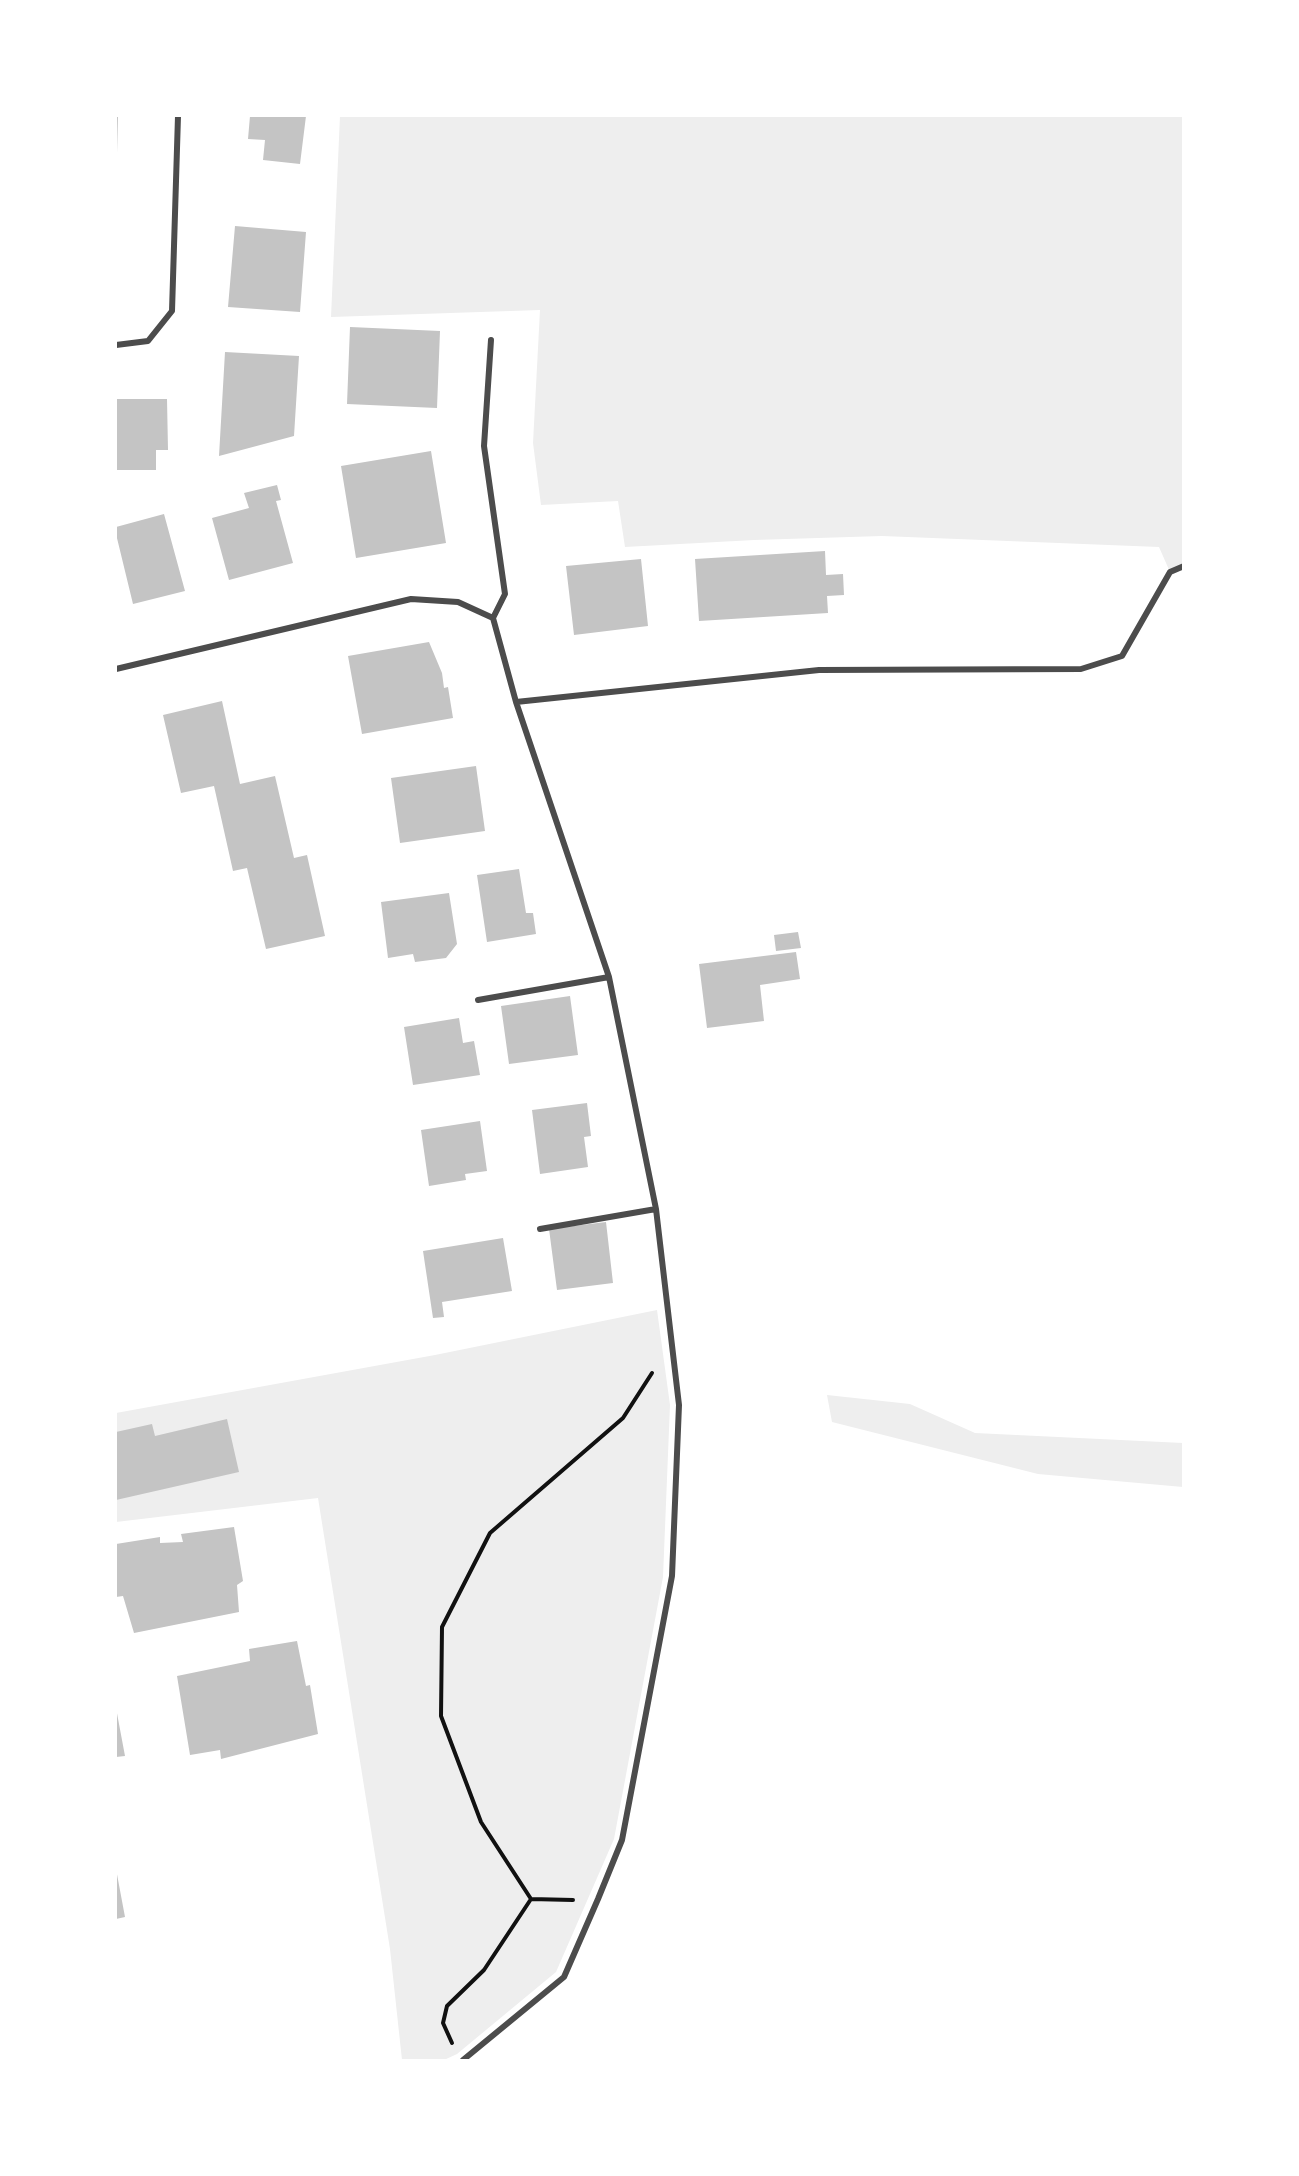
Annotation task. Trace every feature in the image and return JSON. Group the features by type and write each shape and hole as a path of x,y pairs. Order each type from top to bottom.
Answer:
{"street":[{"path":"116,345 148,341 172,311 178,116"},
{"path":"463,2061 564,1977 622,1840 672,1576 679,1404 656,1209 609,977 516,702 493,618 506,594 484,447 491,340"},
{"path":"516,702 819,670 1081,669 1122,656 1170,572 1184,566"},
{"path":"116,669 411,599 458,602 493,618"},
{"path":"478,1000 609,977"},
{"path":"540,1229 656,1209"}],"path":[{"path":"531,1899 481,1822 441,1716 442,1627 490,1533 623,1418 671,1346"},
{"path":"531,1899 598,1899"},
{"path":"452,2044 442,2023 447,2006 484,1970 531,1899"}],"shaded area":[{"path":"340,116 1183,116 1183,566 1170,572 1159,547 882,536 625,547 618,501 541,505 533,443 540,310 331,317"},
{"path":"657,1310 670,1405 663,1577 614,1839 556,1972 457,2054 444,2060 402,2060 390,1949 318,1498 116,1522 116,1413 435,1355"},
{"path":"827,1395 910,1404 975,1433 1183,1443 1183,1487 1038,1474 832,1422"}],"building":[{"path":"116,116 118,116 117,153 116,153"},
{"path":"250,116 306,116 300,164 263,160 265,140 248,139"},
{"path":"235,226 306,232 300,312 228,307"},
{"path":"350,327 440,331 437,408 347,404"},
{"path":"225,352 299,356 294,436 219,456"},
{"path":"116,399 167,399 168,450 156,450 156,470 116,470"},
{"path":"431,451 446,543 356,558 341,466"},
{"path":"277,485 281,500 276,501 293,563 229,580 212,518 249,508 244,493"},
{"path":"164,514 185,591 133,604 116,527"},
{"path":"825,551 826,575 843,574 844,595 827,596 828,613 699,621 695,559"},
{"path":"641,559 648,626 574,635 566,566"},
{"path":"429,642 442,673 444,688 448,687 453,718 362,734 348,656"},
{"path":"222,701 240,784 275,776 294,858 307,855 325,936 266,949 247,868 233,871 214,786 181,793 163,715"},
{"path":"476,766 485,831 400,843 391,778"},
{"path":"519,869 526,913 533,913 536,934 487,942 477,875"},
{"path":"449,893 457,944 446,958 415,962 413,954 388,958 381,902"},
{"path":"798,932 801,948 776,951 774,935"},
{"path":"796,952 800,979 760,985 764,1021 707,1028 699,964"},
{"path":"570,996 578,1055 509,1064 501,1006"},
{"path":"459,1018 463,1043 474,1041 480,1075 413,1085 404,1027"},
{"path":"587,1103 591,1136 584,1137 588,1167 540,1174 532,1110"},
{"path":"480,1121 487,1171 465,1174 466,1180 429,1186 421,1130"},
{"path":"606,1222 613,1283 557,1290 549,1229"},
{"path":"503,1238 512,1291 442,1302 444,1317 433,1318 423,1251"},
{"path":"227,1419 239,1472 116,1500 116,1432 152,1424 155,1436"},
{"path":"234,1527 243,1581 237,1585 239,1612 134,1633 123,1596 116,1597 116,1544 160,1537 160,1543 183,1542 181,1534"},
{"path":"297,1641 306,1686 310,1685 318,1734 221,1759 220,1750 190,1755 177,1676 250,1661 249,1649"},
{"path":"116,1708 125,1756 116,1757"},
{"path":"116,1869 125,1917 116,1919"}]}
